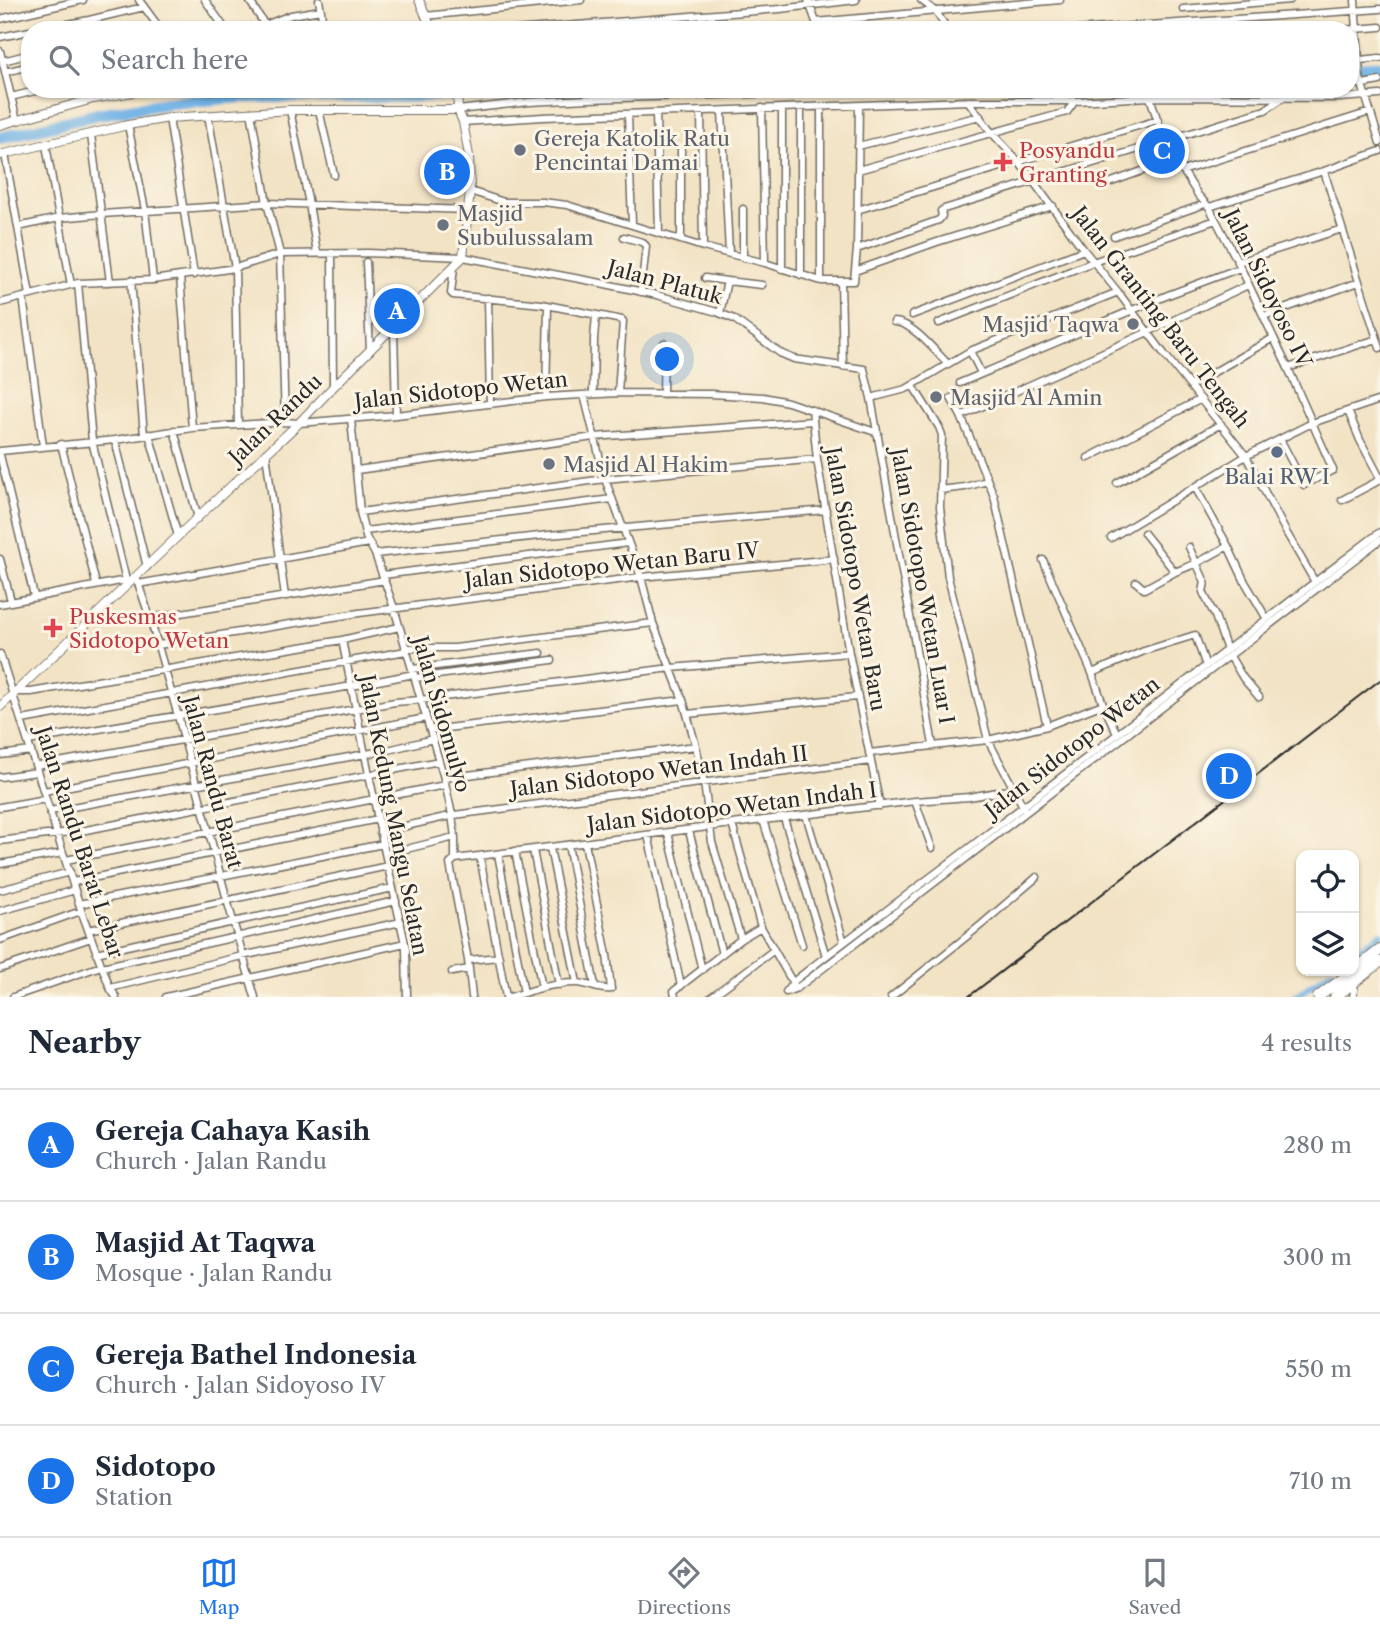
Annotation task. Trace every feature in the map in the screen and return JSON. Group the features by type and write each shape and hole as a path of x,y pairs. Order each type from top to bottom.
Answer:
{"highway":[{"path":"1359,966 1380,950"},
{"path":"1335,997 1380,962"},
{"path":"1318,997 1345,976"}],"street":[{"path":"0,19 83,0"},
{"path":"139,0 154,21"},
{"path":"205,0 220,21"},
{"path":"249,0 262,21"},
{"path":"319,0 323,21"},
{"path":"419,0 428,21"},
{"path":"425,16 581,0"},
{"path":"628,21 856,0"},
{"path":"921,0 936,12 942,21"},
{"path":"828,21 1060,0"},
{"path":"1183,9 1290,0"},
{"path":"1355,0 1357,21"},
{"path":"809,3 816,21"},
{"path":"82,21 144,7"},
{"path":"1209,21 1380,9"},
{"path":"277,21 284,17 321,10"},
{"path":"1359,29 1380,27"},
{"path":"0,37 21,33"},
{"path":"0,51 17,121"},
{"path":"2,63 21,57"},
{"path":"1359,61 1380,58"},
{"path":"5,72 21,68"},
{"path":"1359,75 1380,143"},
{"path":"1361,81 1380,81"},
{"path":"0,89 9,87"},
{"path":"11,97 21,94"},
{"path":"1359,97 1380,95"},
{"path":"0,125 99,98"},
{"path":"457,98 469,156 470,191 463,257"},
{"path":"43,446 18,227 2,155 169,118 290,110 458,109 637,98"},
{"path":"463,122 762,108 1131,98"},
{"name":"Jalan Sidoyoso IV","path":"1150,98 1164,139 1182,172 1216,220 1239,265 1333,470 1304,485 1280,439"},
{"path":"857,249 939,220 944,209 1265,110 1281,98"},
{"name":"Jalan Granting Baru Tengah","path":"968,101 991,132 1019,162 1093,262 1247,456 1315,582"},
{"path":"858,170 1067,112 1075,101"},
{"path":"859,106 856,271 1053,206"},
{"path":"762,108 765,263"},
{"path":"782,108 782,269"},
{"path":"801,108 801,275"},
{"path":"821,108 821,281"},
{"path":"290,110 317,253"},
{"path":"319,110 334,175"},
{"path":"722,111 729,253"},
{"path":"251,112 267,203 280,254 285,422"},
{"path":"701,112 704,247"},
{"path":"1182,172 1370,112"},
{"path":"656,114 659,233"},
{"path":"208,115 235,268 238,425"},
{"path":"628,115 632,224"},
{"path":"858,146 980,116"},
{"path":"169,118 194,275"},
{"path":"858,210 1158,120"},
{"path":"128,125 145,210 153,280"},
{"path":"92,135 110,282"},
{"path":"0,604 96,584 126,582 92,441 75,284 59,218 46,145"},
{"path":"681,150 681,240"},
{"path":"1114,236 1380,151"},
{"path":"1109,183 1175,159"},
{"path":"1324,171 1380,348"},
{"name":"Jalan Platuk","path":"470,191 503,202 568,205 821,281 855,281 856,271"},
{"path":"18,227 59,218 267,203 468,210"},
{"path":"743,209 743,258"},
{"path":"939,323 1093,262 1216,220"},
{"path":"960,383 1239,265 1342,229"},
{"path":"625,237 642,242 646,246 641,292"},
{"path":"912,315 1084,250"},
{"path":"332,253 333,387"},
{"name":"Jalan Platuk","path":"0,303 75,284 153,280 235,268 280,254 463,257 596,282 720,313 734,319 780,353 794,359 865,370 878,433"},
{"name":"Jalan Randu","path":"0,707 126,582 137,580 178,536 299,423 463,257"},
{"path":"366,262 370,351"},
{"path":"454,268 453,295 542,304 624,321 618,393"},
{"path":"180,277 192,428"},
{"path":"705,278 762,285"},
{"path":"131,280 146,435 178,536"},
{"path":"720,313 727,281"},
{"path":"841,281 843,367"},
{"path":"1264,316 1359,282"},
{"path":"961,416 1248,285"},
{"path":"871,398 913,386 970,351 1118,292"},
{"path":"488,299 490,404"},
{"path":"546,397 548,306"},
{"path":"593,394 596,315"},
{"path":"894,322 900,322 915,331 948,364"},
{"path":"394,328 396,415"},
{"path":"1190,386 1273,338"},
{"path":"1288,368 1377,340"},
{"path":"663,394 664,343"},
{"path":"970,351 981,373"},
{"path":"913,386 941,431 940,507 948,577 988,740 1025,810"},
{"name":"Jalan Sidotopo Wetan","path":"0,453 192,428 351,419 546,397 618,393 763,397 812,410 878,433"},
{"path":"584,395 605,479 641,577 653,623 683,700 704,783 712,842 741,940"},
{"path":"951,398 994,496 1047,726"},
{"path":"1088,458 1201,399"},
{"path":"1111,538 1280,439 1312,423 1380,400"},
{"name":"Jalan Sidotopo Wetan Baru","path":"812,410 817,459 849,653 880,806"},
{"path":"1342,500 1380,479 1348,411"},
{"name":"Jalan Sidomulyo","path":"351,419 360,512 414,673 453,815 455,859 450,864 468,960"},
{"path":"357,470 594,437 813,421"},
{"path":"1117,483 1222,424"},
{"path":"174,430 198,518"},
{"name":"Jalan Sidotopo Wetan Luar I","path":"878,433 933,745"},
{"path":"115,440 147,567"},
{"path":"61,444 96,584"},
{"path":"0,453 34,596"},
{"path":"266,453 285,597"},
{"path":"360,512 605,479 817,459"},
{"path":"940,490 987,481"},
{"path":"1195,487 1267,619"},
{"path":"365,531 612,499"},
{"path":"375,554 826,510"},
{"name":"Jalan Sidotopo Wetan","path":"783,994 1119,739 1347,561 1380,532"},
{"path":"1144,533 1175,572"},
{"name":"Jalan Sidotopo Wetan","path":"795,985 844,942 1025,810 1117,734 1206,666 1229,653 1315,582 1380,540"},
{"path":"137,580 369,543"},
{"path":"150,618 285,597 384,577 628,543"},
{"path":"1136,582 1144,589 1228,546"},
{"path":"1189,547 1205,582 1203,592 1229,653 1243,678 1259,697"},
{"path":"0,559 11,601"},
{"name":"Jalan Sidotopo Wetan Baru IV","path":"158,645 394,608 641,577 834,559"},
{"path":"1043,560 1117,734"},
{"name":"Jalan Randu Barat","path":"137,580 185,740 252,996"},
{"path":"22,720 405,650 455,648 653,623"},
{"path":"14,694 342,640 399,627"},
{"path":"1092,673 1144,651 1195,635 1206,666"},
{"name":"Jalan Kedung Mangu Selatan","path":"342,640 405,943 407,997"},
{"path":"28,741 541,653"},
{"path":"0,777 395,702 671,668 849,653"},
{"name":"Jalan Randu Barat Lebar","path":"0,654 3,673 14,694 80,908 101,967 116,997"},
{"path":"414,673 552,660"},
{"path":"0,685 9,683"},
{"path":"687,714 857,697"},
{"path":"430,730 683,700"},
{"path":"869,753 988,740 1047,726 1103,704"},
{"path":"0,807 190,763 426,718"},
{"path":"50,811 365,754 433,739"},
{"path":"0,864 65,856 209,831 445,782 696,746"},
{"path":"0,755 31,751"},
{"path":"0,841 86,830 439,761"},
{"name":"Jalan Sidotopo Wetan Indah II","path":"380,832 453,815 871,761"},
{"name":"Jalan Sidotopo Wetan Indah I","path":"455,859 915,801 969,797 1014,789"},
{"path":"915,801 932,848"},
{"path":"806,815 844,942"},
{"path":"784,818 826,956"},
{"path":"0,911 74,886 214,853 378,820"},
{"path":"763,820 802,945"},
{"path":"732,824 761,926 795,985"},
{"path":"688,831 722,954"},
{"path":"668,833 702,970"},
{"path":"648,835 681,986"},
{"path":"386,854 455,837"},
{"path":"480,857 508,997 577,983 609,991 612,988 607,955 585,843"},
{"path":"0,940 80,908 383,844"},
{"path":"568,845 595,986"},
{"path":"550,848 577,983"},
{"path":"533,850 559,985"},
{"path":"515,851 542,988"},
{"path":"498,853 524,993"},
{"path":"88,930 387,866"},
{"path":"0,890 70,872"},
{"path":"891,997 1037,877"},
{"path":"96,953 393,888"},
{"path":"13,997 101,967 396,901"},
{"path":"110,988 401,922"},
{"path":"675,997 674,991 761,926"},
{"path":"0,970 91,938"},
{"path":"166,997 405,943"},
{"path":"711,997 774,950"},
{"path":"472,997 468,960 499,957"},
{"path":"452,972 468,969"},
{"path":"1353,997 1355,982"}],"waterway":[{"path":"1359,68 1380,66"},
{"path":"0,138 98,114 167,103 230,98"},
{"path":"1359,950 1380,934"},
{"path":"1295,997 1324,976"}],"railway":[{"path":"968,997 1380,680"}],"place":[{"name":"Gereja Katolik Ratu Pencintai Damai","path":"520,150"},
{"name":"Gereja Bathel Indonesia","path":"1162,151"},
{"name":"Posyandu Granting","path":"1003,162"},
{"name":"Masjid At Taqwa","path":"447,172"},
{"name":"Masjid Subulussalam","path":"443,225"},
{"name":"Gereja Cahaya Kasih","path":"397,311"},
{"name":"Masjid Taqwa","path":"1133,324"},
{"name":"Masjid Al Amin","path":"936,397"},
{"name":"Balai RW I","path":"1277,452"},
{"name":"Masjid Al Hakim","path":"549,464"},
{"name":"Puskesmas Sidotopo Wetan","path":"53,628"},
{"name":"Sidotopo","path":"1229,776"}]}
